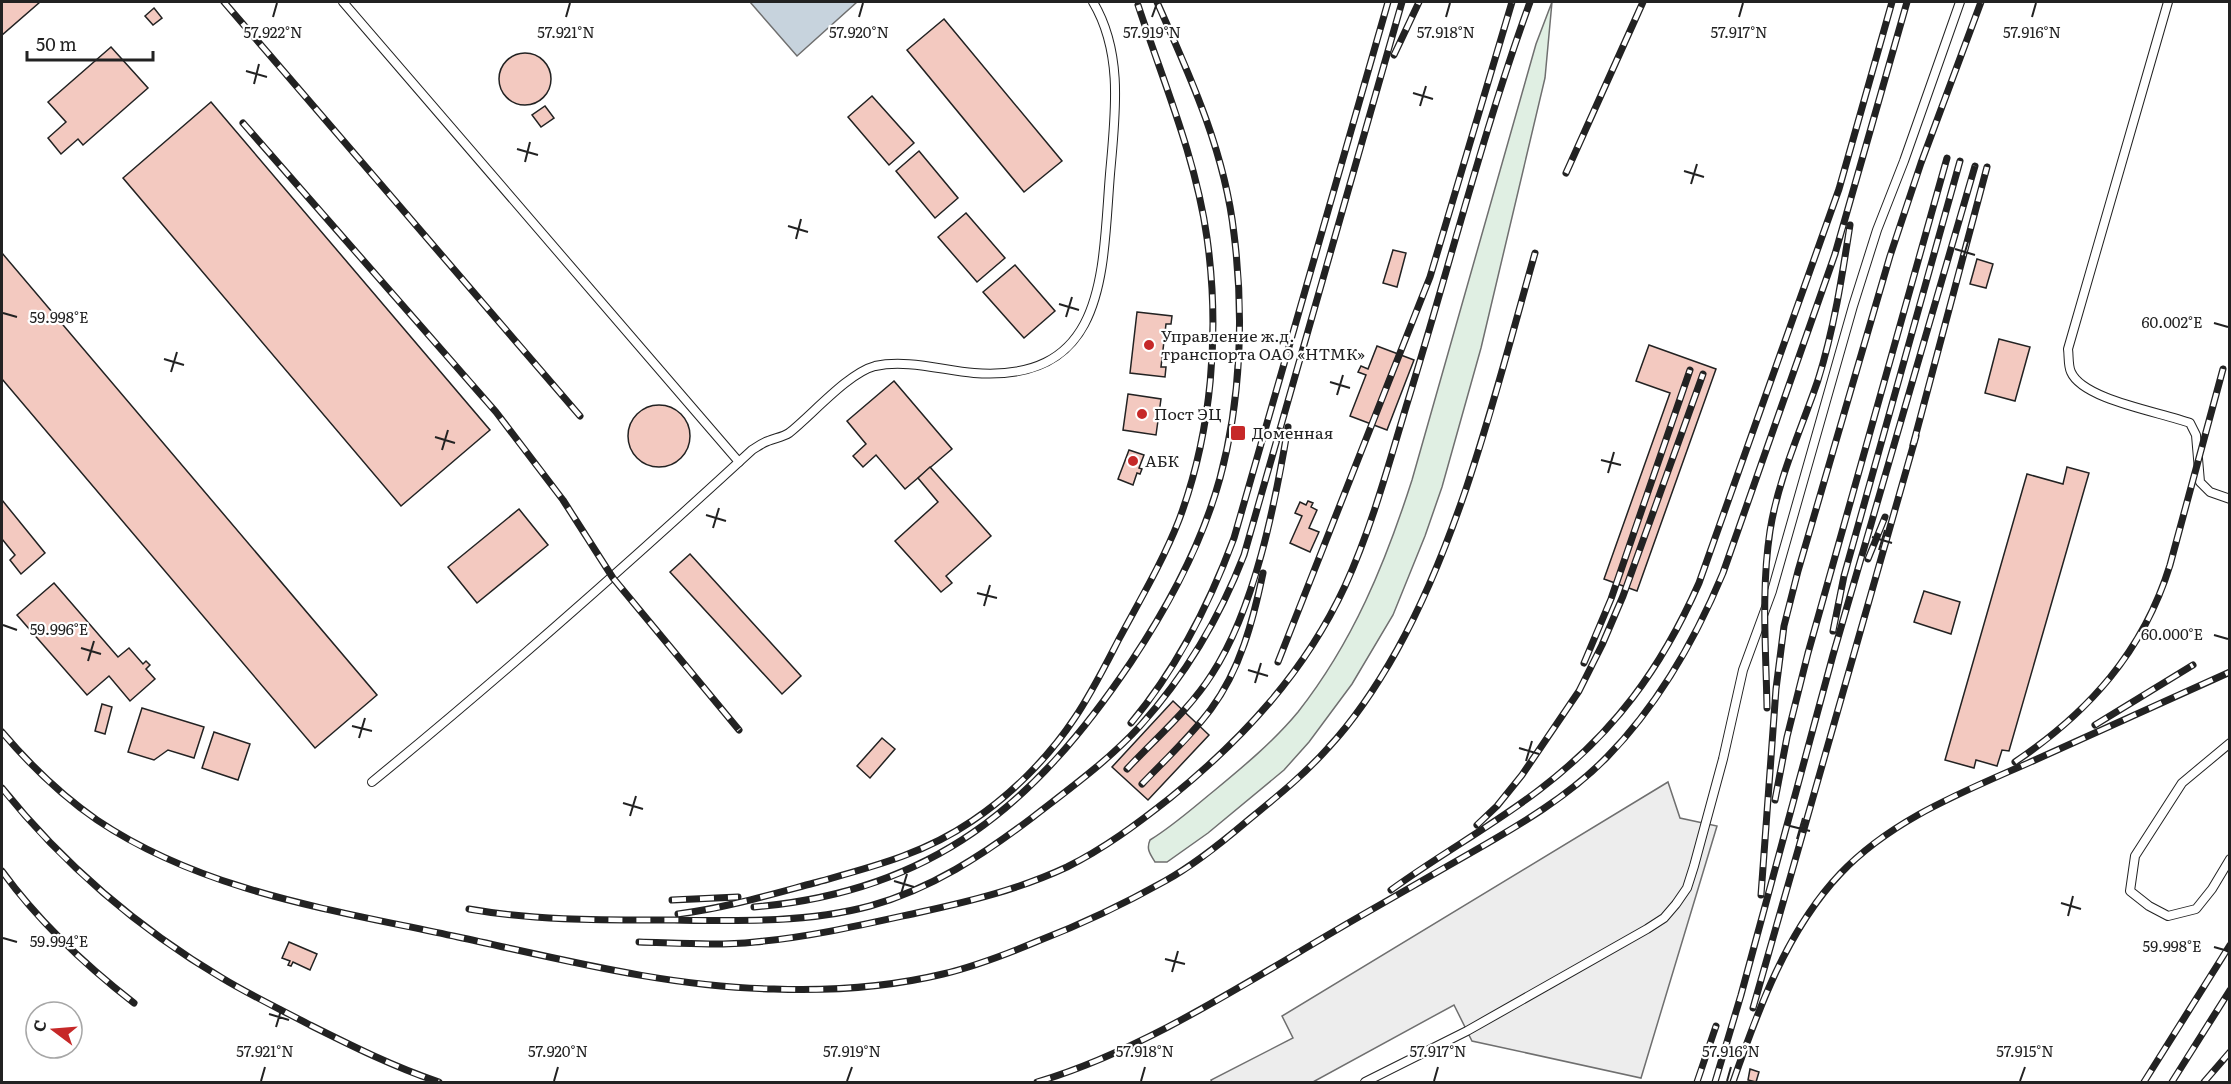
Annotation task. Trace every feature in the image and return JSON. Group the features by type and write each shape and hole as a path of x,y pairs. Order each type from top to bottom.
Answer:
{"lane":[{"path":"343,2 739,462"},
{"path":"372,782 472,700 604,586 752,450 767,441 786,435 847,382 872,367 891,364 975,373 999,373 1036,366 1054,357 1076,339 1090,316 1102,273 1116,103 1114,60 1102,17 1093,2"},
{"path":"1365,1083 1467,1031 1647,930 1664,918 1686,888 1723,759 1743,670 1772,591 1853,306 1877,230 1960,2"},
{"path":"2168,2 2068,349 2070,372 2080,385 2105,398 2190,423 2196,435 2200,482 2210,492 2229,499"},
{"path":"2229,743 2182,783 2135,856 2130,891 2149,906 2168,916 2196,909 2212,889 2229,859"}],"green space":[{"path":"1552,2 1545,78 1481,348 1442,487 1393,615 1352,684 1309,742 1284,770 1208,833 1167,862 1155,862 1150,854 1150,840 1175,823 1237,772 1289,723 1318,685 1366,601 1391,542 1412,480 1536,44"}],"shaded area":[{"path":"750,2 857,2 797,56"},
{"path":"1668,782 1680,818 1717,826 1641,1078 1472,1041 1454,1005 1313,1082 1212,1082 1211,1080 1293,1038 1282,1016"}],"building":[{"path":"2,2 40,2 2,35"},
{"path":"154,8 162,18 153,25 145,16"},
{"path":"944,19 1062,161 1024,192 907,50"},
{"path":"111,47 148,88 83,145 78,139 61,154 48,138 66,122 48,102"},
{"path":"525,53 535,55 543,61 549,69 551,79 549,89 543,97 535,103 525,105 515,103 507,97 501,89 499,79 501,69 507,61 515,55"},
{"path":"872,96 914,143 889,165 848,117"},
{"path":"211,102 490,430 401,506 123,178"},
{"path":"545,106 554,118 541,127 532,115"},
{"path":"919,151 958,198 935,218 896,171"},
{"path":"966,213 1005,258 977,282 938,237"},
{"path":"1393,250 1406,253 1397,287 1383,283"},
{"path":"2,253 377,695 315,748 2,379"},
{"path":"1977,259 1993,264 1986,288 1970,284"},
{"path":"1015,265 1055,311 1024,338 983,292"},
{"name":"Управление ж.д. транспорта ОАО «НТМК»","path":"1137,312 1172,316 1171,324 1166,324 1161,367 1166,367 1165,377 1130,373"},
{"path":"1999,339 2030,347 2015,401 1985,393"},
{"path":"1649,345 1716,369 1637,591 1604,579 1670,393 1636,381"},
{"path":"1377,346 1414,360 1387,430 1350,416 1366,375 1358,372 1361,366 1368,369"},
{"path":"894,381 952,449 905,489 876,455 863,467 853,456 866,444 847,421"},
{"name":"Пост ЭЦ","path":"1128,394 1161,399 1156,435 1123,430"},
{"path":"659,405 671,407 681,414 688,424 690,436 688,448 681,458 671,465 659,467 647,465 637,458 630,448 628,436 630,424 637,414 647,407"},
{"name":"АБК","path":"1129,450 1144,455 1139,468 1142,469 1140,474 1137,473 1133,485 1118,479"},
{"path":"930,467 991,536 946,576 952,583 941,592 895,541 938,502 918,478"},
{"path":"2067,467 2089,473 2009,751 2002,750 1997,766 1976,760 1974,768 1945,760 2027,474 2063,484"},
{"path":"2,500 45,553 21,574 10,560 15,555 2,539"},
{"path":"1308,501 1313,503 1311,507 1317,510 1309,528 1319,532 1310,552 1290,543 1302,516 1295,513 1300,502 1306,505"},
{"path":"519,509 548,545 477,603 448,567"},
{"path":"690,554 801,676 782,694 670,572"},
{"path":"54,583 118,657 129,648 143,664 146,661 150,665 146,669 155,679 130,701 109,676 87,695 17,615"},
{"path":"1924,591 1960,602 1951,634 1914,622"},
{"path":"1173,701 1209,735 1148,800 1112,767"},
{"path":"102,704 112,707 105,734 95,731"},
{"path":"142,708 204,727 194,758 168,750 154,760 128,752"},
{"path":"214,732 250,744 238,780 202,768"},
{"path":"882,738 895,749 870,778 857,766"},
{"path":"289,942 317,954 310,970 293,962 291,966 288,965 290,961 282,958"},
{"path":"1750,1069 1759,1072 1756,1082 1748,1080"}],"railway":[{"path":"224,2 580,416"},
{"path":"754,907 817,898 874,882 926,861 973,832 1016,798 1057,758 1095,713 1131,662 1158,618 1194,550 1213,503 1232,418 1239,357 1237,264 1229,204 1214,144 1193,86 1157,2"},
{"path":"1131,723 1163,680 1190,635 1214,587 1234,538 1388,2"},
{"path":"469,909 520,916 571,919 748,920 797,918 846,912 870,906 914,890 976,857 1074,785 1128,739 1156,707 1200,645 1224,601 1244,555 1402,2"},
{"path":"1394,55 1419,2"},
{"path":"1278,662 1430,277 1512,2"},
{"path":"639,942 726,944 797,937 940,908 1031,882 1067,867 1108,844 1170,798 1247,728 1270,702 1311,647 1345,586 1363,542 1393,452 1496,102 1530,2"},
{"path":"1566,173 1643,2"},
{"path":"1391,890 1521,803 1566,768 1613,722 1669,644 1699,583 1839,189 1892,2"},
{"path":"1037,1082 1079,1068 1163,1030 1509,830 1561,797 1577,784 1607,757 1643,716 1674,671 1723,573 1835,254 1907,2"},
{"path":"1761,895 1776,689 1784,626 1890,256 1921,163 1981,2"},
{"path":"678,914 764,896 896,859 953,833 987,811 1015,788 1064,734 1098,680 1159,565 1179,520 1199,452 1210,381 1213,309 1207,238 1195,179 1178,120 1138,5"},
{"path":"243,123 496,412 563,500 613,578 739,730"},
{"path":"1775,800 1787,737 1808,653 1947,158"},
{"path":"1833,631 1844,576 1960,161"},
{"path":"1715,1082 1741,995 1833,655 1975,166"},
{"path":"1913,445 1987,167"},
{"path":"1767,708 1765,597 1770,531 1778,492 1818,380 1829,342 1850,225"},
{"path":"2,732 35,768 71,800 97,820 138,845 226,882 317,907 575,963 654,977 734,987 838,989 902,982 967,967 1015,951 1087,921 1134,898 1186,868 1207,854 1288,786 1319,758 1348,725 1397,650 1441,556 1477,456 1535,253"},
{"path":"2015,762 2042,743 2089,701 2129,652 2145,625 2170,565 2223,369"},
{"path":"1584,663 1611,599 1690,370"},
{"path":"1477,825 1497,806 1522,775 1579,691 1623,596 1703,374"},
{"path":"1127,769 1194,699 1227,648 1252,587 1261,555 1277,489 1288,427"},
{"path":"1753,1008 1916,436"},
{"path":"1868,559 1885,517"},
{"path":"1142,784 1195,729 1221,694 1244,644 1263,573"},
{"path":"2095,725 2193,665"},
{"path":"1733,1082 1764,999 1789,945 1821,896 1861,854 1907,821 1957,795 2230,672"},
{"path":"2,788 50,842 103,893 191,959 243,990 326,1033 389,1063 439,1082"},
{"path":"2,871 31,908 63,942 134,1003"},
{"path":"672,900 738,897"},
{"path":"2144,1082 2230,945"},
{"path":"2172,1082 2230,990"},
{"path":"1697,1082 1716,1026"},
{"path":"2204,1082 2230,1052"}],"place":[{"name":"Управление ж.д. транспорта ОАО «НТМК»","path":"1149,345"},
{"name":"Пост ЭЦ","path":"1142,414"},
{"name":"Доменная","path":"1238,433"},
{"name":"АБК","path":"1133,461"}]}
